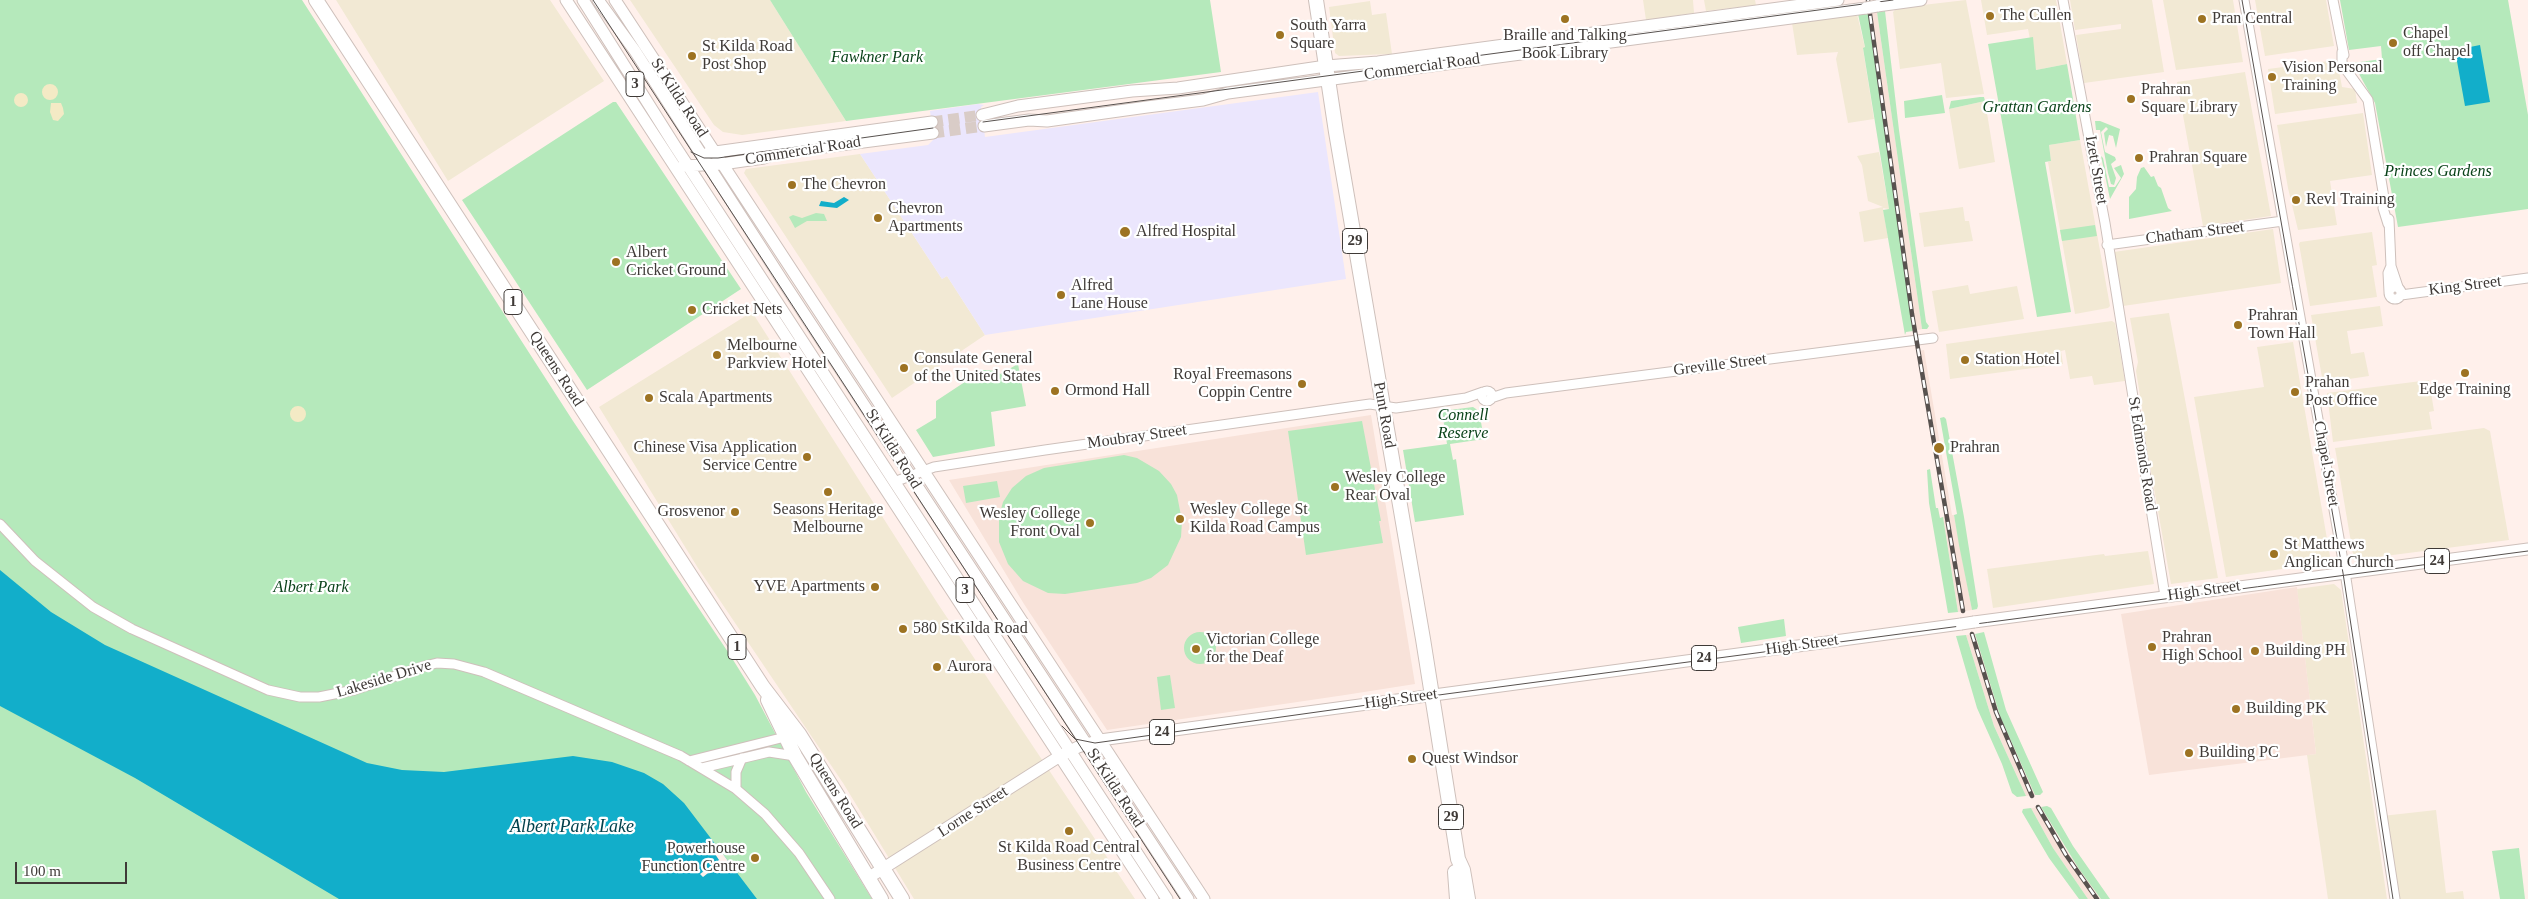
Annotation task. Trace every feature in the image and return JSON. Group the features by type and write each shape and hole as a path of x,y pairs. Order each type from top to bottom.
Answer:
{"highway":[{"name":"Queens Road","path":"316,0 763,687 799,734 902,899"},
{"name":"Punt Road","path":"1316,0 1458,859 1463,870 1468,899"},
{"name":"Queens Road","path":"763,687 795,756 881,899"},
{"name":"Punt Road","path":"1457,899 1455,871 1458,859"}],"main road":[{"name":"St Kilda Road","path":"566,0 672,163 1074,749 1188,899"},
{"name":"St Kilda Road","path":"583,0 894,482 1074,749 1153,899"},
{"name":"St Kilda Road","path":"598,0 634,51 910,476 1074,749 1167,899"},
{"name":"St Kilda Road","path":"615,0 1204,899"},
{"name":"Commercial Road","path":"1838,0 1394,60 1326,66 1018,106 983,120 1047,121 1203,100 1228,93 1921,0"},
{"path":"1145,91 1147,107"},
{"name":"Commercial Road","path":"672,163 688,165 709,166 764,158 778,153 933,127 714,152 702,155 688,165"},
{"path":"808,319 819,312"},
{"name":"High Street","path":"1074,749 1100,740 1432,694 2528,549"},
{"name":"Lorne Street","path":"868,878 1074,749"}],"street":[{"name":"Izett Street","path":"2063,0 2078,86 2086,116 2119,312"},
{"name":"Chapel Street","path":"2244,0 2345,572 2395,899"},
{"path":"2333,0 2342,52 2341,59 2368,100 2384,204 2388,208 2391,266 2400,291"},
{"name":"Chatham Street","path":"2107,244 2283,221"},
{"name":"King Street","path":"2391,266 2388,273 2389,292 2394,299 2398,299 2400,291 2528,278"},
{"name":"St Edmonds Road","path":"2119,312 2165,596"},
{"name":"Greville Street","path":"1382,405 1396,408 1933,338"},
{"name":"Moubray Street","path":"894,482 934,467 1304,412 1370,404 1382,405"},
{"name":"Lakeside Drive","path":"0,524 35,561 92,607 132,629 268,690 300,697 319,697 354,690 437,663 454,664 484,672 689,761 736,789 765,814 789,841 830,899"},
{"path":"689,761 799,734"},
{"path":"702,768 769,752 795,756"},
{"path":"736,789 736,772 742,758"}],"shaded area":[{"path":"336,0 550,0 604,81 448,181"},
{"path":"630,0 770,0 846,121 742,135 723,132 714,125"},
{"path":"1643,0 1693,0 1694,13 1646,20"},
{"path":"1704,0 1755,0 1756,5 1706,11"},
{"path":"1966,0 1984,94 1946,98 1941,63 1900,69 1893,12 1897,8"},
{"path":"1981,0 2056,0 2067,64 2036,70 2028,29 1987,35"},
{"path":"2070,0 2152,0 2164,72 2084,83 2076,35 2121,29 2121,24 2075,30"},
{"name":"Pran Central","path":"2163,0 2233,0 2243,62 2176,70"},
{"path":"2255,0 2326,0 2334,46 2265,56"},
{"path":"1370,1 1372,15 1386,13 1392,54 1339,56 1335,53 1329,7"},
{"path":"1877,12 1922,329 1913,331 1868,13"},
{"path":"1857,14 1865,48 1863,49 1874,119 1848,123 1836,59 1838,52 1797,55 1792,23"},
{"path":"2337,60 2342,87 2355,89 2357,103 2275,114 2268,69"},
{"path":"2245,72 2271,216 2203,226 2177,82"},
{"name":"Alfred Hospital","path":"1318,92 1346,279 985,335 947,276 942,279 860,154 928,145 934,139 930,111 978,104 984,105 981,107 985,137"},
{"path":"1985,101 1995,162 1959,169 1949,109"},
{"path":"2363,113 2372,175 2330,181 2337,225 2298,230 2288,188 2277,125"},
{"path":"2080,140 2110,306 2108,308 2075,314 2048,162 2051,161 2049,145"},
{"path":"1879,152 1889,209 1883,208 1888,238 1864,242 1859,212 1883,207 1868,201 1862,165 1857,156"},
{"path":"860,154 942,279 947,276 985,335 892,398 744,173 746,169"},
{"path":"1963,207 1965,221 1969,221 1973,241 1924,247 1919,213"},
{"path":"2273,229 2281,283 2123,306 2114,252"},
{"path":"2372,232 2377,265 2372,266 2377,297 2310,306 2300,242"},
{"path":"1968,285 1970,294 2017,286 2024,319 1939,332 1932,291"},
{"path":"2380,306 2383,326 2347,331 2351,354 2364,352 2369,376 2323,383 2311,315"},
{"path":"752,312 938,604 1135,899 914,899 843,783 698,568 599,407"},
{"path":"2169,313 2218,578 2171,584 2142,421 2144,420 2136,371 2138,362 2130,318"},
{"path":"2112,321 2115,323 2125,381 2094,385 2092,376 2070,379 2065,350 2061,351 2063,364 1950,379 1946,344"},
{"path":"2293,342 2331,562 2226,577 2194,397 2264,387 2257,347"},
{"path":"1924,350 1952,515 1954,515 1972,610 1958,612 1943,517 1945,517 1917,351"},
{"path":"2429,380 2434,411 2429,412 2432,429 2333,442 2327,393"},
{"name":"Wesley College St Kilda Road Campus","path":"1371,415 1415,684 1345,695 1107,730 1024,604 949,480"},
{"path":"2484,428 2490,431 2509,540 2354,560 2335,448"},
{"path":"2148,551 2154,584 1993,608 1987,569 2104,554 2105,556"},
{"path":"2334,584 2341,590 2387,899 2328,899 2307,755 2316,754 2297,589"},
{"path":"2297,587 2316,754 2149,775 2121,614"},
{"path":"1975,634 2000,716 2035,795 2026,796 1994,726 1966,635"},
{"path":"2041,807 2067,851 2101,899 2088,899 2053,848 2031,808"},
{"path":"2436,810 2446,893 2463,891 2464,899 2395,899 2382,816"}],"green space":[{"name":"Albert Park","path":"0,0 302,0 573,421 730,655 755,695 806,792 872,899 0,899"},
{"name":"Fawkner Park","path":"770,0 1210,0 1221,72 846,121"},
{"name":"Princes Gardens","path":"2340,0 2508,0 2528,115 2528,209 2398,227 2375,103 2353,63 2382,59 2381,46 2349,50"},
{"path":"1885,11 1899,130 1926,322 1929,326 1927,329 1922,329 1877,12"},
{"path":"1868,13 1913,331 1906,332 1905,335 1883,210 1889,209 1863,48 1865,47 1858,14"},
{"name":"Grattan Gardens","path":"2033,37 2036,70 2067,64 2080,140 2049,145 2051,161 2045,162 2071,312 2037,317 1988,44"},
{"path":"1942,95 1945,113 1905,118 1904,101"},
{"path":"1984,97 1985,101 1949,109 1951,101"},
{"path":"613,102 616,102 741,289 587,390 462,200"},
{"path":"2095,121 2100,121 2120,129 2116,148 2113,136 2109,135 2106,147 2104,133 2108,129 2106,127 2101,132 2105,152 2115,157 2116,160 2111,164 2116,178 2114,185 2111,184 2100,130 2096,130"},
{"path":"2101,156 2109,187 2115,187 2121,178 2114,168 2121,165 2124,174 2110,199"},
{"path":"2144,167 2151,177 2154,176 2158,186 2161,188 2168,208 2172,211 2129,219 2129,197 2136,189 2137,177 2141,168"},
{"path":"816,213 824,214 827,221 807,221 795,228 789,217 793,215 802,218"},
{"path":"2095,225 2097,236 2062,241 2060,230"},
{"path":"1018,364 1026,406 991,412 995,446 933,457 916,430 936,418 936,401 983,370 998,371 1000,374"},
{"name":"Connell Reserve","path":"1473,407 1479,411 1484,439 1450,444 1453,460 1456,459 1464,515 1415,522 1403,450 1447,444 1442,411"},
{"path":"1944,417 1946,419 1964,517 1978,606 1977,609 1972,610 1954,515 1957,514 1940,418"},
{"name":"Wesley College Rear Oval","path":"1362,421 1381,521 1379,521 1383,543 1306,555 1288,431"},
{"name":"Wesley College Front Oval","path":"1124,455 1137,458 1159,471 1171,484 1177,495 1182,521 1181,537 1168,565 1151,578 1137,583 1065,594 1048,593 1023,581 1008,564 999,542 999,517 1003,502 1012,488 1026,476 1044,468"},
{"path":"1930,469 1936,508 1938,508 1940,518 1943,517 1958,612 1948,613 1929,503 1927,470"},
{"path":"997,481 1000,497 966,503 963,486"},
{"path":"1784,619 1786,636 1741,643 1738,627"},
{"path":"1200,632 1206,633 1211,637 1215,642 1215,654 1211,659 1206,663 1200,664 1194,663 1189,659 1185,654 1184,648 1185,642 1189,637 1194,633"},
{"path":"1984,632 2006,710 2043,792 2040,795 2035,795 2000,716 1975,634"},
{"path":"1966,635 1994,726 2026,796 2017,797 2012,793 2002,764 1977,708 1956,636"},
{"path":"1170,675 1175,708 1161,710 1157,677"},
{"path":"2047,806 2051,808 2073,846 2110,899 2101,899 2079,869 2041,807"},
{"path":"2031,808 2053,848 2088,899 2079,899 2049,858 2022,812 2023,809"},
{"path":"2519,848 2525,899 2500,899 2492,851"}],"sand":[{"path":"50,84 58,92 50,100 42,92"},
{"path":"18,93 24,93 28,100 24,107 18,107 14,103 14,97"},
{"path":"51,103 61,103 63,108 64,114 58,121 53,120 50,112"},
{"path":"298,406 306,414 298,422 290,414"}],"water":[{"path":"2480,45 2490,102 2465,106 2455,50"},
{"path":"844,197 849,200 837,208 819,206 821,201 834,203"},
{"name":"Albert Park Lake","path":"0,570 51,612 105,645 367,763 402,770 444,772 573,756 612,762 644,773 663,784 684,803 757,899 339,899 135,778 0,706"}],"pier":[{"path":"720,850 731,865 726,868 721,863 703,877 700,874 719,860 715,854"}],"tunnel":[{"path":"932,122 982,115"},
{"path":"933,133 984,126"}],"tram line":[{"path":"593,0 1180,899"},
{"path":"983,122 1893,0"},
{"path":"2242,0 2343,573 2393,899"},
{"path":"691,152 704,158 718,158 933,128"},
{"path":"1062,726 1075,739 1095,743 1446,694 2528,551"}],"railway":[{"path":"1868,0 1912,314 1963,611"},
{"path":"1972,634 1996,712 2032,796"},
{"path":"2038,807 2066,855 2097,899"}],"place":[{"name":"The Cullen","path":"1990,16"},
{"name":"Braille and Talking Book Library","path":"1565,19"},
{"name":"Pran Central","path":"2202,19"},
{"name":"South Yarra Square","path":"1280,35"},
{"name":"Chapel off Chapel","path":"2393,43"},
{"name":"St Kilda Road Post Shop","path":"692,56"},
{"name":"Vision Personal Training","path":"2272,77"},
{"name":"Prahran Square Library","path":"2131,99"},
{"name":"Prahran Square","path":"2139,158"},
{"name":"The Chevron","path":"792,185"},
{"name":"Revl Training","path":"2296,200"},
{"name":"Chevron Apartments","path":"878,218"},
{"name":"Alfred Hospital","path":"1125,232"},
{"name":"Albert Cricket Ground","path":"616,262"},
{"name":"Alfred Lane House","path":"1061,295"},
{"name":"Cricket Nets","path":"692,310"},
{"name":"Prahran Town Hall","path":"2238,325"},
{"name":"Melbourne Parkview Hotel","path":"717,355"},
{"name":"Station Hotel","path":"1965,360"},
{"name":"Consulate General of the United States","path":"904,368"},
{"name":"Edge Training","path":"2465,373"},
{"name":"Royal Freemasons Coppin Centre","path":"1302,384"},
{"name":"Ormond Hall","path":"1055,391"},
{"name":"Prahan Post Office","path":"2295,392"},
{"name":"Scala Apartments","path":"649,398"},
{"name":"Prahran","path":"1939,448"},
{"name":"Chinese Visa Application Service Centre","path":"807,457"},
{"name":"Wesley College Rear Oval","path":"1335,487"},
{"name":"Seasons Heritage Melbourne","path":"828,492"},
{"name":"Grosvenor","path":"735,512"},
{"name":"Wesley College St Kilda Road Campus","path":"1180,519"},
{"name":"Wesley College Front Oval","path":"1090,523"},
{"name":"St Matthews Anglican Church","path":"2274,554"},
{"name":"YVE Apartments","path":"875,587"},
{"name":"580 StKilda Road","path":"903,629"},
{"name":"Prahran High School","path":"2152,647"},
{"name":"Victorian College for the Deaf","path":"1196,649"},
{"name":"Building PH","path":"2255,651"},
{"name":"Aurora","path":"937,667"},
{"name":"Building PK","path":"2236,709"},
{"name":"Building PC","path":"2189,753"},
{"name":"Quest Windsor","path":"1412,759"},
{"name":"St Kilda Road Central Business Centre","path":"1069,831"},
{"name":"Powerhouse Function Centre","path":"755,858"}]}
